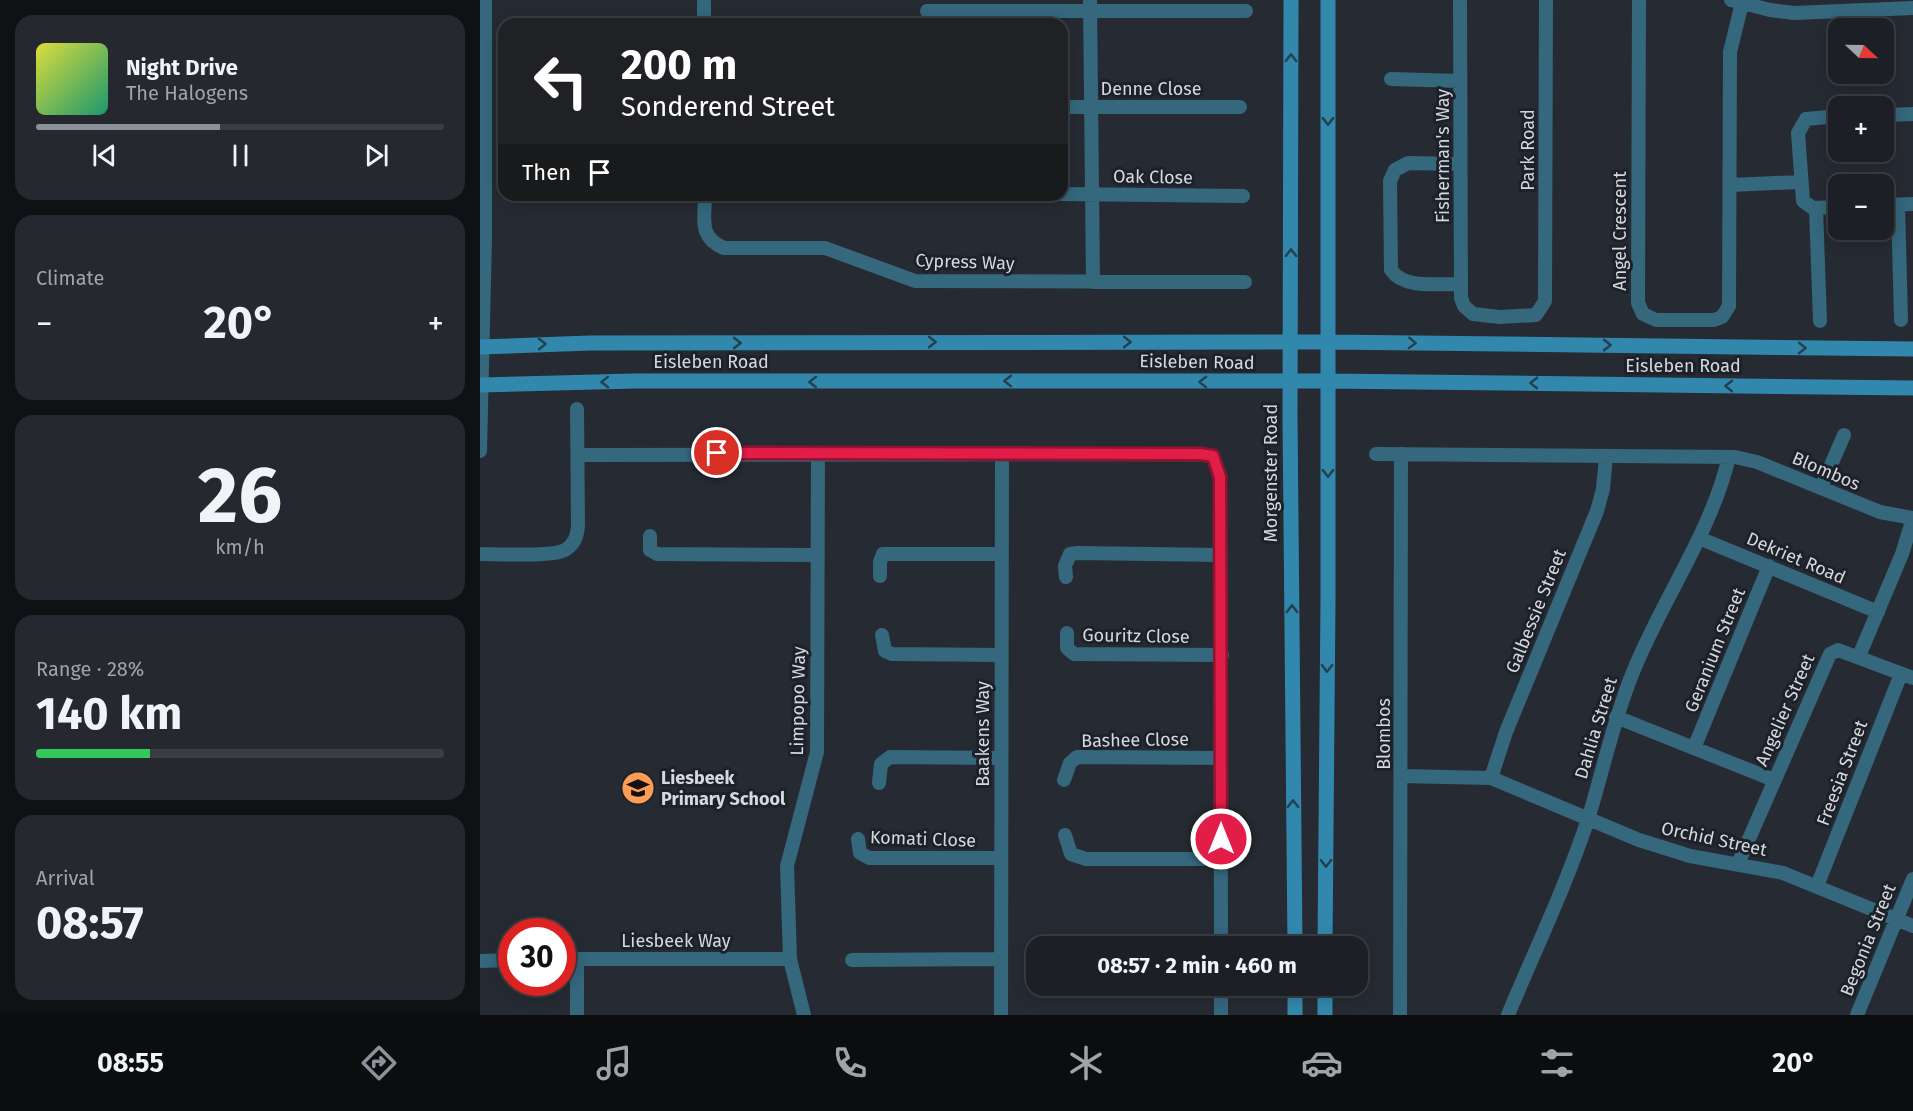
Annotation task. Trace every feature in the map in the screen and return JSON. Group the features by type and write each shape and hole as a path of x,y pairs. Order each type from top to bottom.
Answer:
{"main road":[{"name":"Morgenster Road","path":"1291,0 1290,381 1294,936"},
{"path":"1325,936 1328,0"},
{"name":"Eisleben Road","path":"482,346 590,343 1328,342 1913,349"},
{"name":"Eisleben Road","path":"482,385 635,381 1328,381 1913,388"},
{"path":"1295,996 1295,1015"},
{"path":"1325,996 1325,1015"}],"street":[{"path":"480,451 485,0"},
{"path":"704,0 704,18"},
{"name":"Fisherman's Way","path":"1460,0 1461,298 1467,310"},
{"name":"Park Road","path":"1467,310 1479,315 1530,317 1541,311 1545,301 1546,0"},
{"name":"Angel Crescent","path":"1639,0 1638,303 1647,317 1714,320 1728,310 1730,52 1736,2"},
{"path":"1736,2 1794,13 1872,5 1913,8"},
{"path":"927,11 1090,5 1246,11"},
{"path":"1090,5 1093,282"},
{"path":"1391,79 1460,81"},
{"name":"Denne Close","path":"1068,107 1240,107"},
{"path":"1894,115 1913,114"},
{"path":"1828,117 1806,118 1799,127 1800,182 1803,201 1808,206 1828,207"},
{"path":"1460,164 1408,163 1398,167 1390,181 1391,270 1393,273 1400,280 1412,283 1461,284"},
{"path":"1730,185 1800,182"},
{"name":"Oak Close","path":"1068,194 1243,196"},
{"name":"Cypress Way","path":"705,201 705,231 711,242 724,248 825,249 915,281 1245,282"},
{"path":"1894,205 1913,204"},
{"path":"1816,207 1820,321"},
{"path":"1894,240 1901,320"},
{"path":"480,554 555,553 568,549 578,531 577,409"},
{"path":"1821,488 1844,435"},
{"name":"Limpopo Way","path":"804,1015 790,958 788,861 817,752 818,453"},
{"path":"579,455 1002,453 1200,454 1213,456 1220,477 1221,936"},
{"name":"Baakens Way","path":"1000,1015 1002,453"},
{"name":"Blombos","path":"1376,454 1729,457 1757,462 1880,512 1913,518"},
{"name":"Blombos","path":"1400,1015 1401,454"},
{"name":"Galbessie Street","path":"1491,778 1506,732 1597,511 1603,489 1606,456"},
{"name":"Dahlia Street","path":"1508,1015 1588,817 1616,717 1648,634 1699,538 1729,457"},
{"path":"1859,657 1902,554 1913,518"},
{"path":"650,536 650,550 657,554 818,555"},
{"name":"Dekriet Road","path":"1699,538 1878,612"},
{"path":"880,576 880,562 883,554 1000,554"},
{"path":"1066,577 1066,559 1070,554 1221,555"},
{"name":"Geranium Street","path":"1694,748 1769,566"},
{"name":"Gouritz Close","path":"1067,633 1067,648 1074,654 1222,656"},
{"path":"882,635 883,647 892,654 1001,655"},
{"name":"Angelier Street","path":"1738,864 1825,659 1835,650 1907,676"},
{"name":"Freesia Street","path":"1817,886 1907,676"},
{"path":"1616,717 1774,780"},
{"path":"879,783 881,764 890,757 1001,758"},
{"name":"Bashee Close","path":"1064,780 1070,763 1077,757 1221,758"},
{"name":"Orchid Street","path":"1402,776 1491,778 1639,840 1672,851 1783,873 1913,926"},
{"path":"1065,835 1071,854 1086,859 1221,859"},
{"name":"Komati Close","path":"858,839 860,853 868,858 1001,858"},
{"name":"Begonia Street","path":"1857,1015 1913,879"},
{"name":"Liesbeek Way","path":"576,959 790,958"},
{"path":"852,960 1000,959"},
{"path":"480,961 498,960"},
{"path":"575,996 577,1015"},
{"path":"1221,996 1221,1015"}],"place":[{"name":"Liesbeek Primary School","path":"638,788"}],"route":[{"path":"717,453 1209,454 1213,456 1219,467 1220,477 1221,839"}]}
